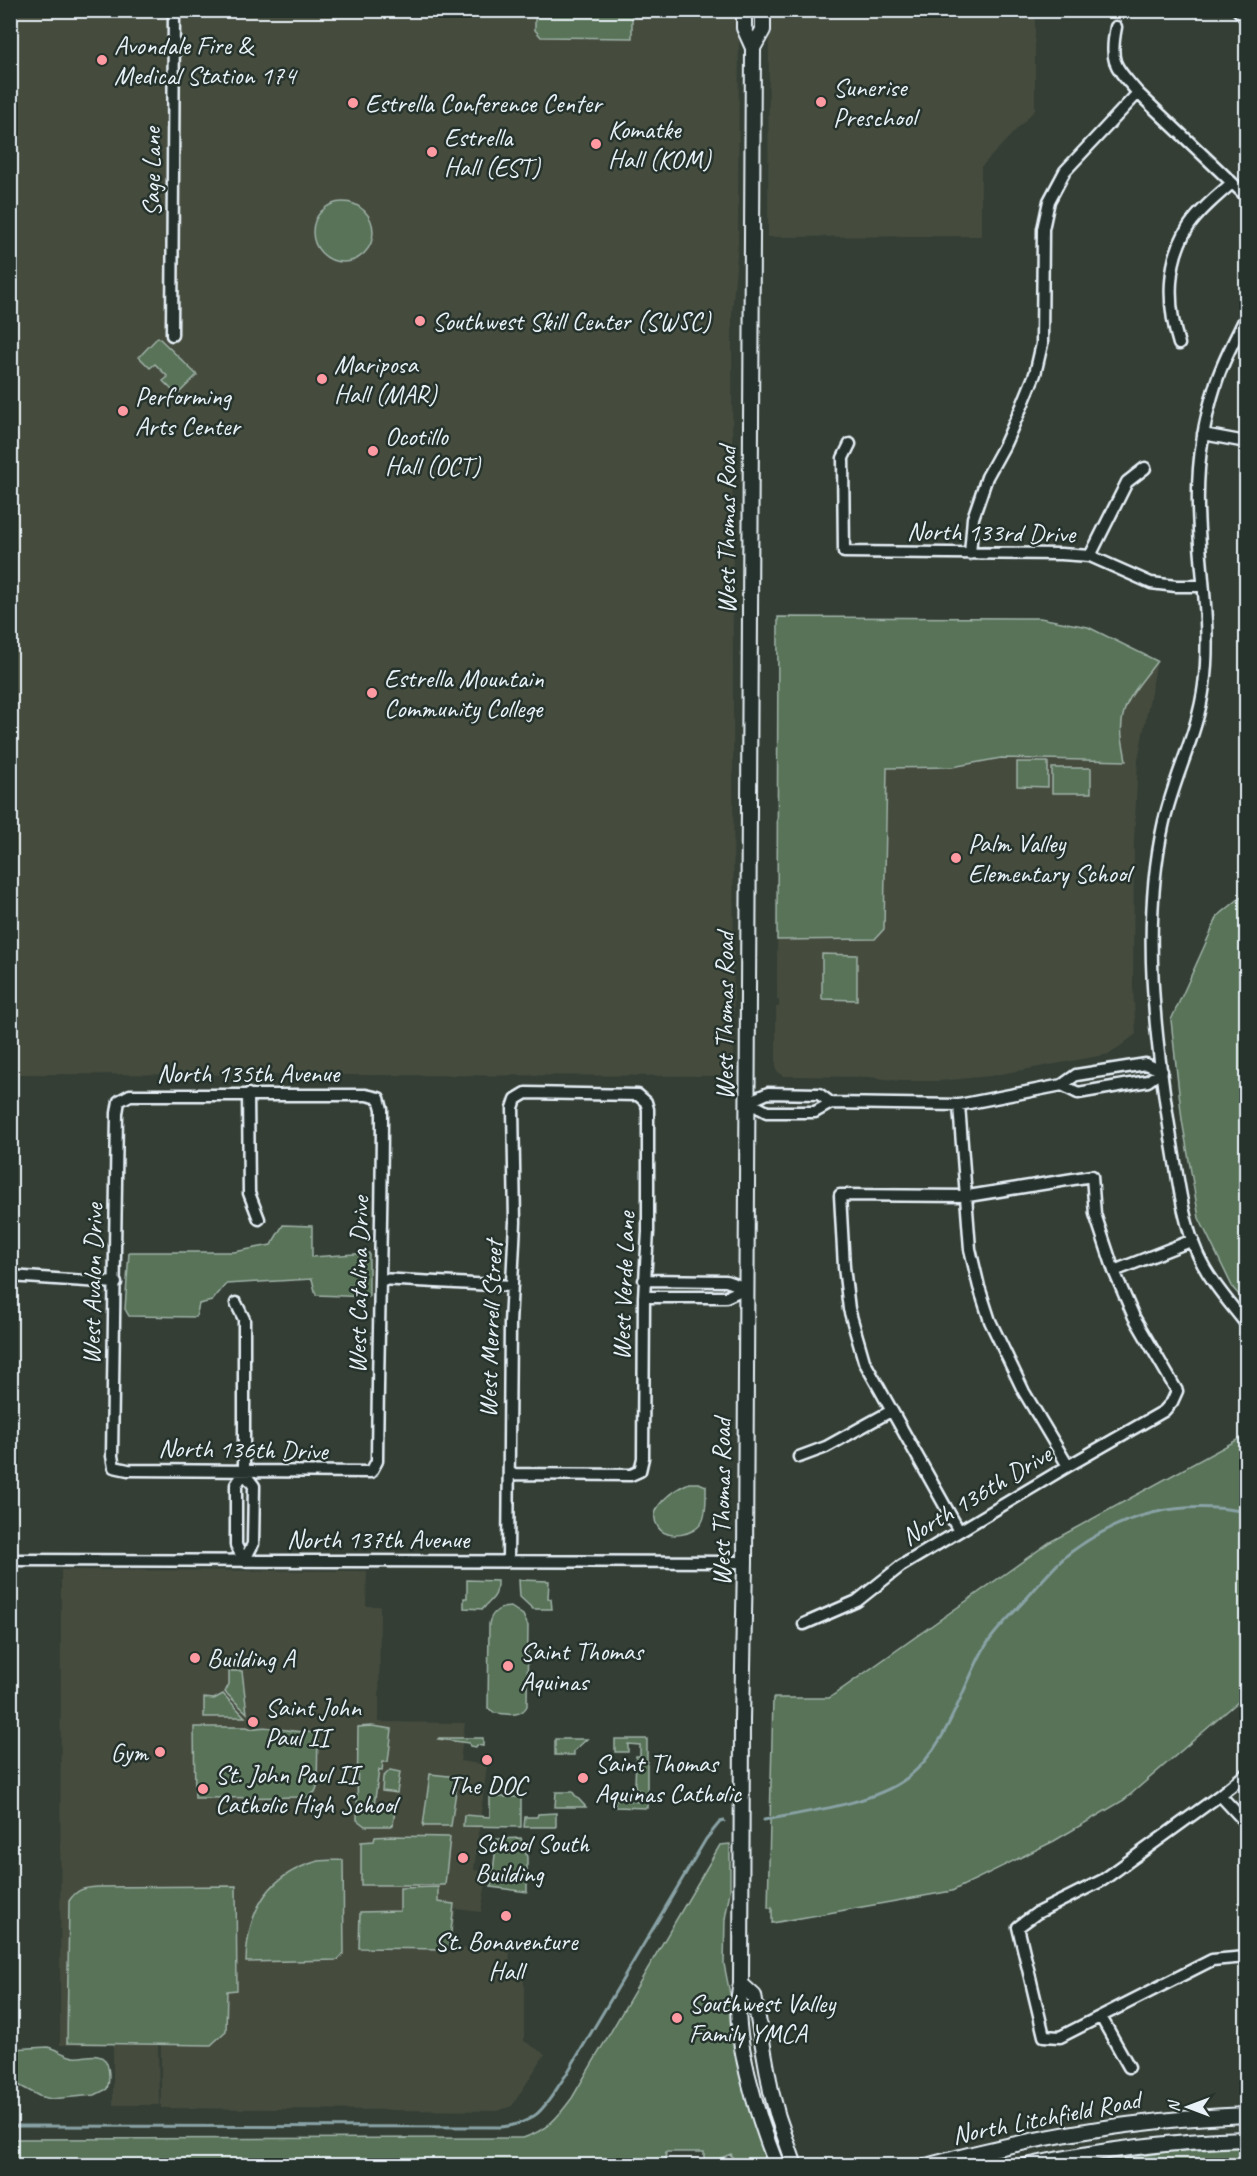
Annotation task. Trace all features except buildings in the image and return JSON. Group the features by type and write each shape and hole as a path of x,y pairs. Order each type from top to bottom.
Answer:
{"main road":[{"name":"West Thomas Road","path":"744,10 744,28 753,48 745,1562 741,1984 737,1998 746,2063 777,2166"},
{"name":"West Thomas Road","path":"753,48 763,30 763,10"},
{"path":"741,1984 754,1996 771,2091 795,2166"},
{"name":"North Litchfield Road","path":"926,2166 997,2147 1115,2126 1246,2115"},
{"name":"North Litchfield Road","path":"1026,2166 1081,2160 1170,2143 1246,2139"}],"street":[{"name":"Sage Lane","path":"172,335 174,10"},
{"path":"1238,10 1246,19"},
{"path":"1116,27 1112,49 1121,73 1138,93 1246,196"},
{"path":"970,554 972,518 987,477 1004,446 1035,374 1042,344 1043,229 1049,201 1065,171 1138,93"},
{"path":"1179,344 1171,319 1170,293 1179,244 1194,220 1232,183"},
{"path":"1246,316 1216,382 1203,434 1198,507 1206,643 1204,685 1196,723 1163,824 1153,894 1153,986 1158,1052 1181,1197 1198,1255 1219,1290 1246,1324"},
{"path":"1203,434 1246,442"},
{"name":"North 133rd Drive","path":"850,444 843,458 844,552 1090,556 1151,583 1203,586"},
{"path":"1090,556 1127,482 1145,468"},
{"path":"747,1102 767,1112 815,1112 831,1103 959,1105 1062,1085 1076,1075 1146,1064 1162,1071"},
{"path":"1062,1085 1078,1093 1148,1081 1162,1071"},
{"name":"West Merrell Street","path":"508,1561 510,1324 515,1222 513,1108 516,1099 526,1093 632,1094 638,1095 646,1102"},
{"path":"248,1094 249,1193 260,1220"},
{"path":"747,1102 768,1094 819,1094 831,1103"},
{"name":"North 135th Avenue","path":"119,1101 130,1095 366,1095 379,1098"},
{"name":"West Catalina Drive","path":"371,1472 377,1461 382,1109 379,1098"},
{"name":"West Avalon Drive","path":"114,1467 112,1456 113,1331 119,1101"},
{"name":"West Verde Lane","path":"509,1474 631,1475 640,1471 643,1458 644,1280 648,1232 648,1110 646,1102"},
{"path":"959,1105 968,1196 970,1249 979,1287 990,1321 1024,1392 1068,1466"},
{"path":"959,1531 864,1361 849,1309 840,1196 968,1196 1092,1176 1095,1214 1114,1271 1193,1240"},
{"name":"North 136th Drive","path":"804,1624 856,1601 901,1566 1164,1411 1172,1402 1177,1391 1134,1317 1114,1271"},
{"path":"10,1276 116,1283"},
{"path":"380,1279 512,1286"},
{"path":"644,1280 726,1281 746,1288"},
{"path":"644,1297 726,1298 746,1288"},
{"path":"236,1303 244,1319 244,1473 236,1485 236,1545 244,1561"},
{"path":"799,1457 826,1447 891,1411"},
{"name":"North 136th Drive","path":"114,1467 128,1470 244,1473 371,1472"},
{"path":"244,1473 254,1486 253,1544 244,1561"},
{"name":"North 137th Avenue","path":"10,1560 745,1562"},
{"path":"1246,1774 1220,1796 1103,1880 1037,1913 1018,1927 1044,2036 1060,2037 1212,1960 1246,1957"},
{"path":"1220,1796 1246,1823"},
{"path":"1101,2017 1129,2067"}],"shaded area":[{"name":"Estrella Mountain Community College","path":"11,11 739,11 738,243 732,313 734,1076 11,1074"},
{"path":"769,11 1035,11 1035,110 981,167 981,236 768,237"},
{"name":"Palm Valley Elementary School","path":"778,617 1040,618 1088,627 1157,661 1138,760 1134,843 1133,987 1136,1034 1110,1054 990,1076 940,1081 783,1076 776,1070 776,1007 779,1007 779,1000 777,1000"},
{"name":"St. John Paul II Catholic High School","path":"61,1570 367,1571 366,1606 380,1606 379,1722 465,1723 460,1761 487,1765 474,1870 488,1872 481,1912 456,1909 450,1948 510,1949 509,1977 524,1977 524,2041 545,2054 512,2106 498,2111 161,2108 161,2046 158,2045 159,2105 113,2105 113,2045 60,2045"}],"green space":[{"path":"535,11 632,11 632,38 541,37 535,30"},
{"path":"337,202 349,202 360,207 368,215 373,232 371,244 360,257 349,262 337,262 326,257 318,249 313,238 313,226 318,215 326,207"},
{"path":"158,337 197,375 177,395 163,381 168,377 155,364 150,368 139,357"},
{"path":"778,617 1040,618 1088,627 1157,661 1131,696 1123,714 1122,737 1126,761 1001,758 952,767 887,768 884,929 875,939 777,940"},
{"path":"1017,762 1048,762 1048,787 1017,786"},
{"path":"1052,768 1091,768 1091,793 1052,793"},
{"path":"1246,893 1246,1303 1233,1288 1199,1218 1182,1120 1171,1020 1218,916"},
{"path":"822,954 857,955 857,1000 822,999"},
{"path":"283,1225 312,1226 312,1257 369,1253 369,1297 316,1295 312,1279 226,1284 212,1301 199,1304 196,1317 129,1316 125,1309 129,1252 234,1252 271,1245"},
{"path":"1246,1435 1246,1695 1124,1800 1054,1841 952,1891 772,1923 772,1908 768,1908 773,1698 829,1698 1050,1542"},
{"path":"689,1483 706,1486 704,1518 698,1527 687,1533 668,1534 658,1527 655,1513 663,1500"},
{"path":"467,1580 497,1581 494,1597 483,1609 464,1608 464,1598 467,1598"},
{"path":"519,1580 549,1581 548,1598 551,1599 552,1609 533,1609 520,1597"},
{"path":"511,1607 523,1615 528,1626 527,1706 517,1714 495,1713 488,1708 489,1624 497,1611"},
{"path":"229,1671 242,1671 247,1713 225,1692 229,1684"},
{"path":"223,1694 245,1717 204,1717 204,1698 214,1699"},
{"path":"372,1726 392,1729 388,1762 383,1762 382,1771 379,1770 374,1806 395,1810 391,1826 365,1826 357,1820 358,1727"},
{"path":"194,1727 247,1727 252,1729 266,1727 318,1733 315,1792 307,1797 195,1798"},
{"path":"439,1738 483,1738 483,1746 470,1746 469,1743"},
{"path":"555,1739 587,1739 574,1751 574,1755 555,1755"},
{"path":"615,1739 647,1739 647,1808 615,1807 615,1799 640,1802 640,1790 636,1790 635,1785 636,1756 640,1756 640,1745 628,1744 628,1752 615,1752"},
{"path":"390,1770 400,1772 397,1793 382,1791 383,1777"},
{"path":"430,1774 458,1777 451,1826 423,1826"},
{"path":"556,1792 573,1792 586,1807 555,1807"},
{"path":"490,1797 521,1797 521,1827 463,1826 464,1815 490,1817"},
{"path":"556,1813 556,1827 524,1827 525,1817"},
{"path":"375,1837 450,1837 445,1885 361,1885 361,1842 374,1841"},
{"path":"521,1838 527,1857 527,1892 491,1887 497,1839"},
{"name":"Southwest Valley Family YMCA","path":"730,1844 730,1891 725,1919 724,1964 757,2129 769,2165 736,2165 731,2154 704,2165 704,2152 666,2152 665,2166 11,2166 10,2139 523,2138 532,2135 552,2122 572,2098 720,1845"},
{"path":"343,1860 344,1953 338,1960 246,1962 247,1944 255,1913 262,1899 272,1887 298,1868 318,1861"},
{"path":"236,1886 237,1990 227,1991 226,2031 211,2045 67,2043 69,1901 75,1894 84,1889 97,1887"},
{"path":"438,1887 438,1902 454,1904 449,1949 359,1948 360,1912 400,1911 400,1888"},
{"path":"48,2047 71,2056 102,2058 108,2070 107,2089 95,2095 51,2099 39,2096 11,2081 11,2049"},
{"path":"1246,2147 1246,2164 1095,2165 1166,2152"}],"waterway":[{"path":"764,1820 858,1801 893,1787 907,1778 932,1752 942,1737 981,1654 990,1640 1058,1563 1091,1538 1112,1527 1154,1512 1199,1508 1246,1512"},
{"path":"10,2126 501,2127 525,2121 540,2111 566,2075 706,1839 720,1822 724,1821"}],"place":[{"name":"Avondale Fire & Medical Station 174","path":"102,60"},
{"name":"Sunerise Preschool","path":"821,102"},
{"name":"Estrella Conference Center","path":"353,103"},
{"name":"Komatke Hall (KOM)","path":"596,144"},
{"name":"Estrella Hall (EST)","path":"432,152"},
{"name":"Southwest Skill Center (SWSC)","path":"420,321"},
{"name":"Mariposa Hall (MAR)","path":"322,379"},
{"name":"Performing Arts Center","path":"123,411"},
{"name":"Ocotillo Hall (OCT)","path":"373,451"},
{"name":"Estrella Mountain Community College","path":"372,693"},
{"name":"Palm Valley Elementary School","path":"956,858"},
{"name":"Building A","path":"195,1658"},
{"name":"Saint Thomas Aquinas","path":"508,1666"},
{"name":"Saint John Paul II","path":"253,1722"},
{"name":"Gym","path":"160,1752"},
{"name":"The DOC","path":"487,1760"},
{"name":"Saint Thomas Aquinas Catholic","path":"583,1778"},
{"name":"St. John Paul II Catholic High School","path":"203,1789"},
{"name":"School South Building","path":"463,1858"},
{"name":"St. Bonaventure Hall","path":"506,1916"},
{"name":"Southwest Valley Family YMCA","path":"677,2018"}]}
